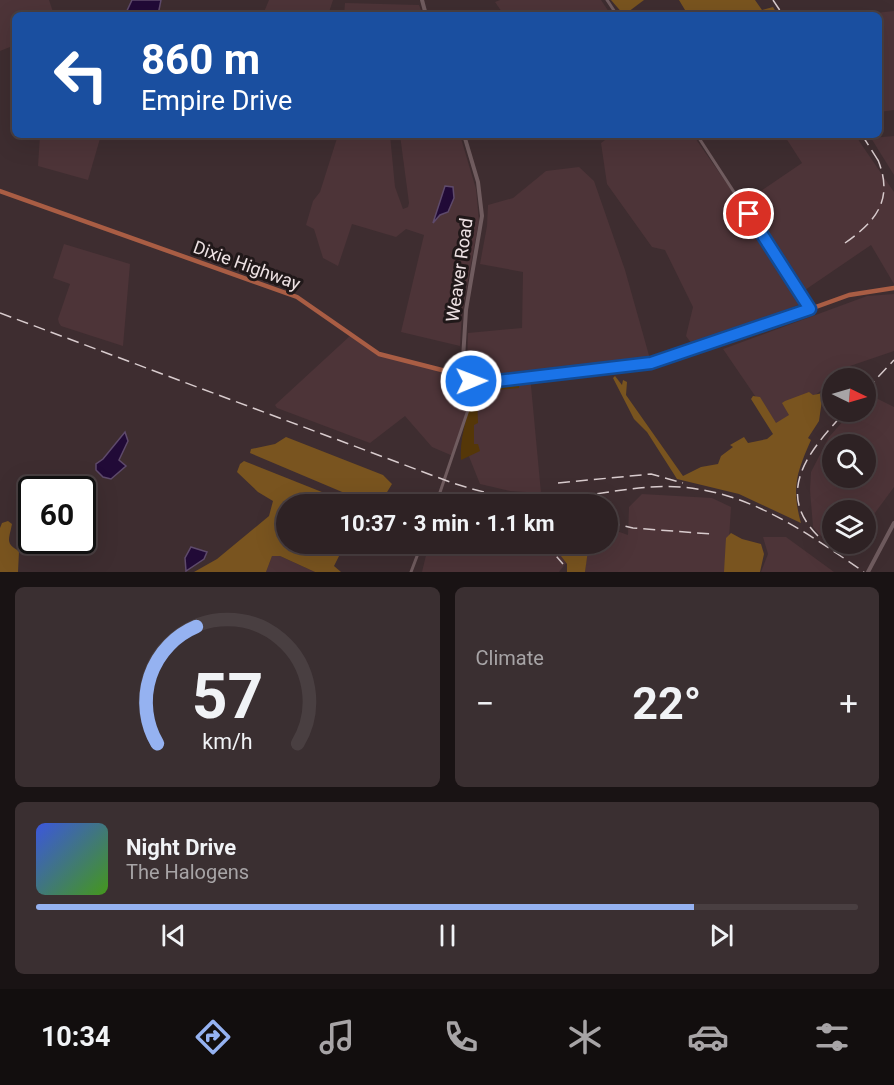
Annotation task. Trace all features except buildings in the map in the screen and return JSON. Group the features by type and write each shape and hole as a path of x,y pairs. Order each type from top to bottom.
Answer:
{"main road":[{"name":"Weaver Road","path":"462,376 468,298 482,216 478,182 465,138"},
{"name":"Dixie Highway","path":"0,191 297,297 379,354 474,379 497,381 651,363 849,295 894,288"},
{"path":"452,374 462,363"},
{"path":"467,390 474,379"},
{"path":"868,572 894,522"}],"street":[{"path":"699,138 810,309"},
{"path":"439,494 468,410 467,390 462,376"},
{"path":"411,572 418,554"}],"shaded area":[{"path":"0,0 49,0 53,12 12,12 12,46 0,51"},
{"path":"132,0 161,0 159,12 126,12"},
{"path":"269,0 333,0 329,12 264,12"},
{"path":"500,0 601,0 609,12 502,12 495,2"},
{"path":"611,0 644,0 628,12 621,12"},
{"path":"679,0 755,0 762,10 773,7 776,12 686,12"},
{"path":"345,3 419,5 422,12 344,12"},
{"path":"894,11 894,110 882,112 882,12"},
{"path":"894,136 894,175 871,138"},
{"path":"40,138 100,138 88,180 38,166"},
{"path":"337,138 390,138 395,187 403,209 408,207 409,203 400,138 461,138 476,189 479,221 462,313 460,346 401,332 424,235 406,229 396,237 352,224 338,266 323,258 314,229 306,225 313,201 320,192"},
{"path":"608,138 695,138 737,198 803,303 694,347 686,336 693,307 665,250 652,247 607,184 601,143"},
{"path":"786,138 857,138 894,192 894,284 871,245 805,290 745,202 802,163"},
{"path":"579,167 594,181 625,270 650,359 639,363 530,375 541,493 510,491 480,484 462,439 472,407 467,371 468,333 522,328 523,272 480,264 487,226 488,205 513,198 546,171"},
{"path":"445,186 453,187 454,198 448,212 440,215 433,223"},
{"path":"64,244 130,264 123,346 61,326 59,323 58,319 70,284 53,278"},
{"path":"894,294 894,351 847,368 822,368 822,390 777,428 723,349 867,296"},
{"path":"351,335 371,350 462,376 468,410 453,456 432,447 405,416 370,443 277,408 275,405"},
{"path":"615,376 622,385 623,380 627,382 626,395 683,476 701,467 718,464 721,456 733,447 730,445 744,437 748,443 767,439 773,434 751,399 753,396 760,397 776,423 789,415 782,403 785,401 809,392 813,395 822,393 819,421 808,438 811,440 797,480 796,499 801,523 739,494 677,479 647,432 634,419 613,378"},
{"path":"514,382 519,384 519,388 477,392 478,423 474,425 474,444 478,444 480,451 461,460 471,385"},
{"path":"876,398 894,407 894,487 876,511 876,500 822,500 822,536 813,527 810,490 811,472 822,451 822,488 876,488 876,434 832,434 842,422 876,422"},
{"path":"125,432 128,441 119,460 126,466 111,479 103,477 96,470 96,464 103,459"},
{"path":"286,437 383,475 392,484 386,494 347,494 250,453 251,449 275,444"},
{"path":"244,461 327,494 276,494 276,554 340,554 334,566 341,572 315,572 280,556 272,556 266,572 194,572 217,559 269,516 273,501 258,492 237,472"},
{"path":"642,494 712,498 731,507 727,572 585,572 587,554 618,554 618,532 628,535 629,507"},
{"path":"8,521 12,524 9,537 12,546 18,550 18,572 0,572 2,523"},
{"path":"731,533 742,539 761,544 764,554 760,572 724,572 726,538"},
{"path":"763,537 786,537 834,572 761,572 768,554"},
{"path":"191,547 207,552 204,559 186,571 185,558"},
{"path":"426,554 559,554 566,563 559,572 422,572"},
{"path":"559,554 587,554 585,572 567,572 567,564"},
{"path":"272,556 280,556 315,572 266,572"}],"railway":[{"path":"773,0 781,12"},
{"path":"864,138 881,165"},
{"path":"845,243 873,218 883,198 884,187 878,160"},
{"path":"0,313 474,489 511,497 549,499 647,487 680,487 706,490 731,497 799,529 864,572"},
{"path":"876,379 894,360"},
{"path":"818,536 805,519 798,502 798,486 802,470 811,454 836,422"},
{"path":"558,483 651,474 683,483"},
{"path":"618,524 633,528 711,534"},
{"path":"554,554 563,564"}],"route":[{"path":"471,381 474,379 497,381 651,363 708,346 810,309 749,214"}]}
